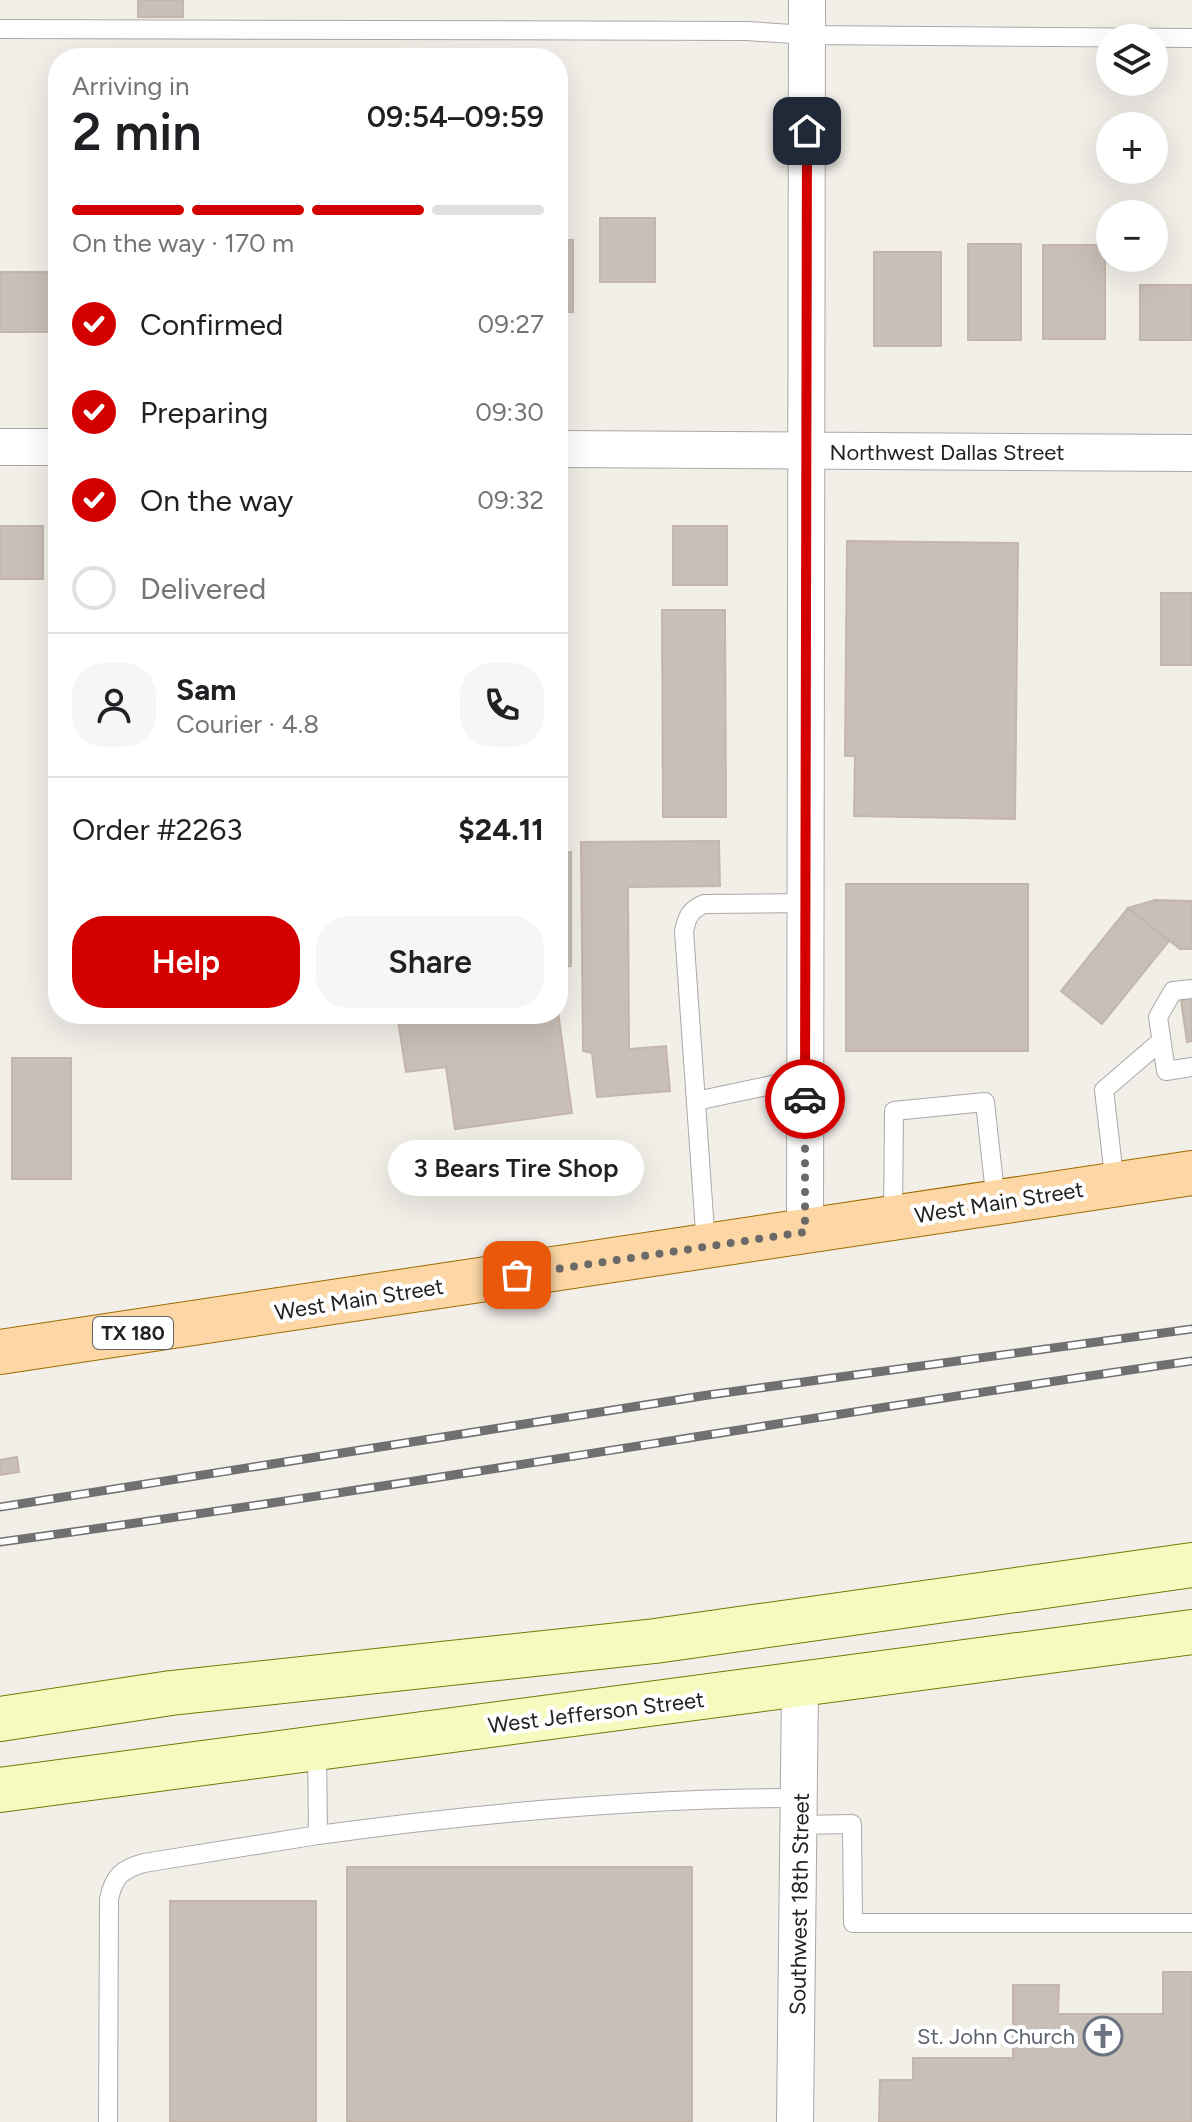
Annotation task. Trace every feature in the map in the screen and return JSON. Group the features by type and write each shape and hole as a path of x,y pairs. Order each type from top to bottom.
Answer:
{"main road":[{"name":"West Main Street","path":"0,1352 1192,1173"},
{"path":"0,1719 171,1693 655,1641 1192,1565"},
{"name":"West Jefferson Street","path":"0,1790 1192,1632"}],"street":[{"path":"805,1232 807,17"},
{"path":"0,447 48,447"},
{"name":"Northwest Dallas Street","path":"568,449 1192,453"},
{"name":"Southwest 18th Street","path":"795,2122 800,1686"}],"lane":[{"path":"0,29 731,30 807,17 1192,38"},
{"path":"706,1246 684,931 687,918 693,909 704,904 806,903"},
{"path":"1192,989 1173,991 1158,1017 1166,1071 1192,1067"},
{"path":"1115,1185 1104,1090 1161,1041"},
{"path":"696,1101 805,1078"},
{"path":"893,1218 894,1111 985,1102 996,1203"},
{"path":"317,1748 318,1835"},
{"path":"108,2122 109,1899 117,1876 126,1868 144,1863 448,1818 679,1798 800,1811 852,1824 853,1923 1192,1923"}],"building":[{"path":"138,0 183,0 183,17 138,17"},
{"path":"600,218 655,218 655,282 600,282"},
{"path":"568,240 573,240 573,312 568,312"},
{"path":"968,244 1021,244 1021,340 968,340"},
{"path":"1043,245 1096,245 1096,272 1105,272 1105,339 1043,339"},
{"path":"874,252 941,252 941,346 874,346"},
{"path":"0,272 48,272 48,332 0,332"},
{"path":"1140,285 1192,285 1192,340 1140,340"},
{"path":"0,526 43,526 43,579 0,579"},
{"path":"673,526 727,526 727,585 673,585"},
{"path":"847,541 1018,543 1015,819 854,816 855,756 845,756"},
{"path":"1161,593 1192,593 1192,665 1161,665"},
{"path":"662,610 725,610 726,817 663,817"},
{"path":"719,841 720,886 628,887 629,1049 666,1046 670,1091 597,1097 592,1053 583,1051 581,842"},
{"path":"568,852 571,852 571,966 568,966"},
{"path":"846,884 1028,884 1028,1051 846,1051"},
{"path":"1155,900 1192,901 1192,949 1180,949 1128,908"},
{"path":"1128,908 1169,941 1102,1024 1061,991"},
{"path":"1192,998 1192,1041 1187,1042 1181,1000"},
{"path":"399,1024 560,1024 572,1113 455,1129 446,1067 406,1072"},
{"path":"12,1058 71,1058 71,1179 12,1179"},
{"path":"17,1457 19,1472 0,1475 0,1460"},
{"path":"347,1867 692,1867 692,2122 347,2122"},
{"path":"170,1901 316,1901 316,2122 170,2122"},
{"name":"St. John Church","path":"1163,1972 1192,1972 1192,2122 879,2122 880,2080 913,2080 913,2058 1013,2058 1013,1985 1059,1985 1058,2014 1163,2014"}],"railway":[{"path":"0,1507 708,1395 1192,1329"},
{"path":"0,1542 1192,1361"}],"way so far":[{"path":"517,1275 805,1232 805,1099"}],"place":[{"name":"3 Bears Tire Shop","path":"517,1275"},
{"name":"St. John Church","path":"1103,2036"}],"route":[{"path":"805,1099 807,131"}]}
